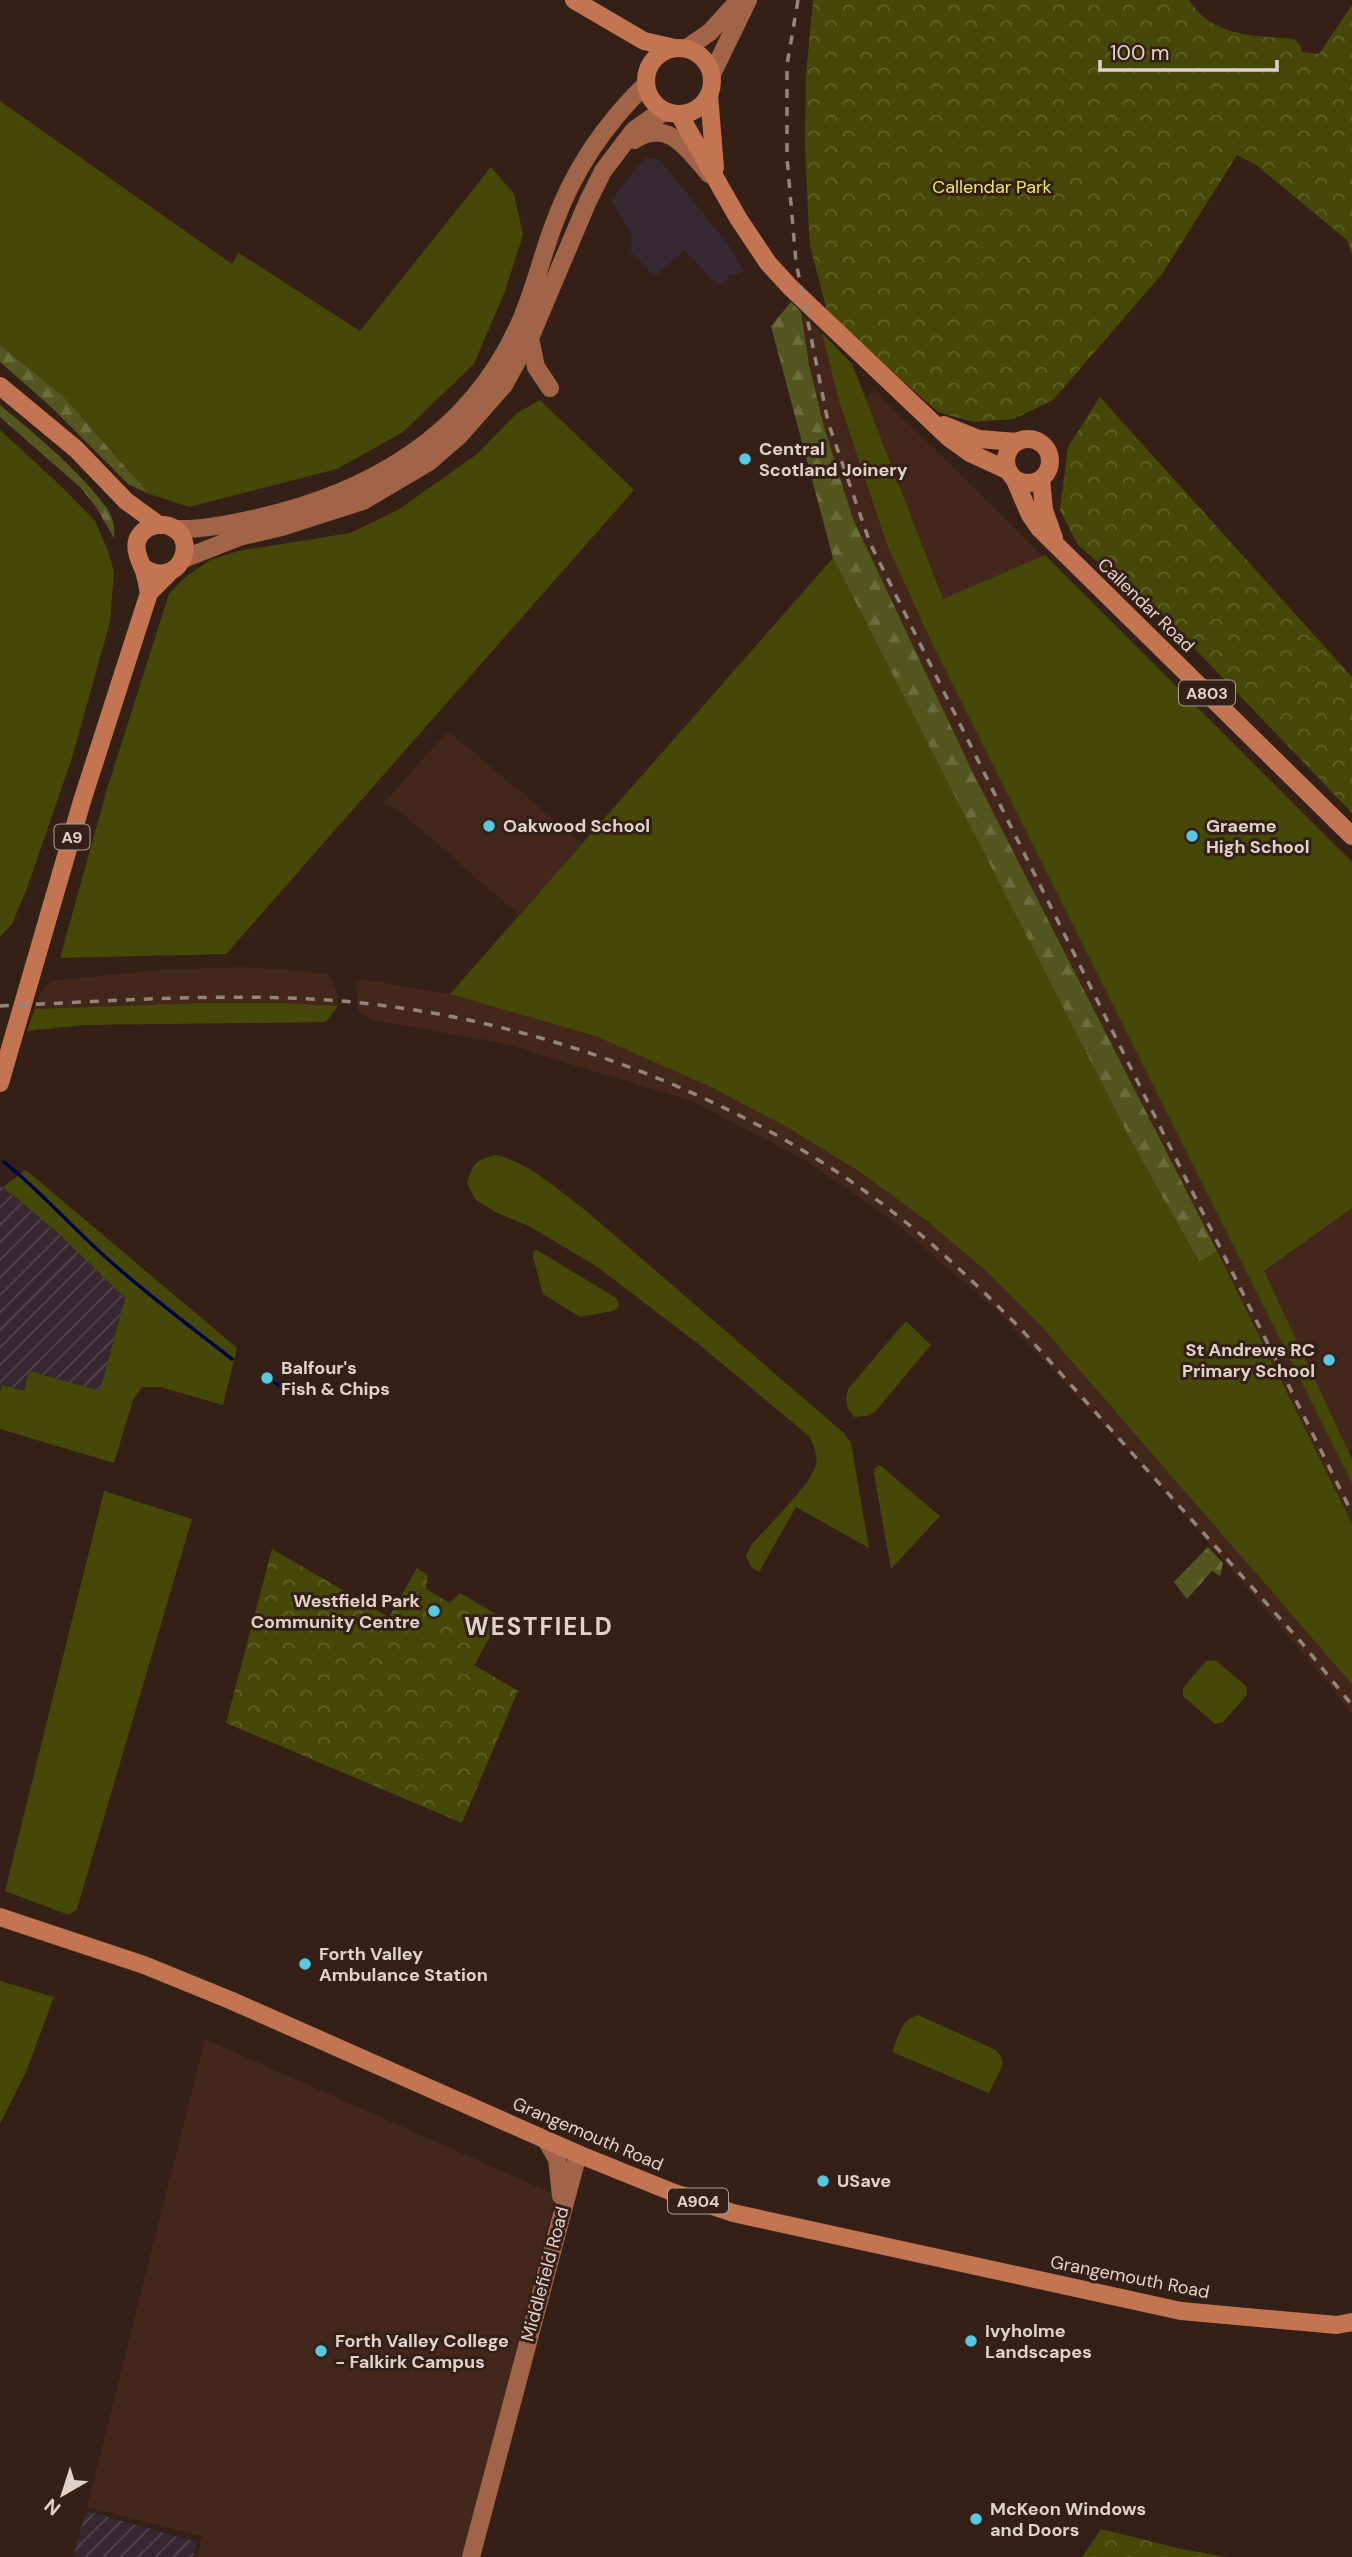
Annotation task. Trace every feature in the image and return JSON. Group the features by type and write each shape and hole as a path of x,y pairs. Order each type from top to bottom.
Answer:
{"main road":[{"name":"A803","path":"574,0 659,46 681,48 704,58 712,74 709,95 717,178"},
{"path":"149,593 143,567 135,550 141,534 149,527 191,529 279,513 357,486 420,450 449,425 492,376 518,328 571,181 617,114 647,77 659,54 681,48 710,32 739,0"},
{"path":"712,74 748,0"},
{"name":"A803","path":"627,31 645,59 653,101 673,113 717,178 754,244 779,275 928,418 970,453 1027,483 1041,479 1050,464 1045,446 1034,440 1017,442 979,439 928,418"},
{"path":"183,559 239,537 330,513 363,501 396,484 429,462 459,436 504,385 530,338 587,201 603,172 651,118 696,109 709,95"},
{"path":"634,135 650,132 668,134 692,156 726,196"},
{"path":"504,385 530,381 550,388 531,356 530,338"},
{"path":"0,386 76,449 127,501 184,542 183,559 179,566 169,573 150,572 143,567"},
{"path":"1011,474 1006,457 1017,442"},
{"name":"Callendar Road","path":"1011,474 1030,515 1061,551 1352,836"},
{"name":"Callendar Road","path":"1041,479 1044,510 1061,551"},
{"path":"127,501 141,534"},
{"name":"A9","path":"0,1083 82,801 149,593 169,573"},
{"name":"Grangemouth Road","path":"0,1916 118,1955 230,2000 578,2154 733,2213 1181,2311 1337,2325 1352,2322"},
{"path":"546,2140 557,2158 562,2210"},
{"name":"Middlefield Road","path":"471,2557 578,2154"}],"shaded area":[{"path":"645,158 659,159 728,244 744,272 729,276 722,286 712,280 684,250 655,277 631,252 630,232 611,200"},
{"path":"791,302 852,364 866,396 876,391 1352,861 1352,1449 1348,1451 1352,1459 1352,1551 1252,1357 1134,1146 833,558 771,326"},
{"name":"Oakwood School","path":"448,731 582,843 519,915 396,808 382,805"},
{"path":"241,967 326,974 332,979 337,991 338,1006 326,1022 84,1025 27,1031 40,993 51,981 157,970"},
{"path":"363,979 450,994 595,1036 711,1087 790,1129 860,1172 928,1221 987,1272 1043,1328 1352,1587 1352,1715 1146,1470 996,1310 893,1221 808,1162 691,1101 498,1042 375,1021 358,1011 356,984"},
{"path":"0,1185 58,1233 125,1298 100,1391 29,1371 24,1391 3,1385 0,1392"},
{"name":"Forth Valley College - Falkirk Campus","path":"205,2039 556,2195 463,2557 197,2557 202,2536 87,2507"},
{"path":"86,2511 197,2542 193,2557 73,2557"}],"green space":[{"name":"Callendar Park","path":"813,0 1189,0 1210,22 1222,28 1250,35 1294,39 1302,52 1319,54 1352,5 1352,255 1347,240 1256,165 1237,155 1162,274 1053,400 1014,419 973,422 938,412 828,315 810,246 808,215 806,75"},
{"path":"0,101 232,264 239,253 360,331 491,167 514,194 523,235 505,291 474,364 403,432 337,469 189,507 149,494 63,396 0,345"},
{"path":"791,302 801,312 809,365 824,427 853,519 972,771 1217,1251 1199,1262 1134,1146 833,558 771,326"},
{"name":"Graeme High School","path":"822,333 852,364 943,599 1045,555 1352,862 1352,1208 1264,1271 1352,1459 1352,1483 931,641 888,547 839,401"},
{"path":"0,345 63,396 149,494 128,484 50,406 0,362"},
{"path":"1100,397 1352,677 1352,813 1174,627 1078,545 1060,510 1068,447"},
{"path":"540,400 634,490 226,954 60,958 107,789 169,594 184,578 210,560 238,551 350,533 398,510 477,454 517,413"},
{"path":"0,405 56,453 95,493 110,514 114,538 81,488 0,417"},
{"path":"0,430 95,521 114,572 110,622 71,761 26,891 12,924 0,937"},
{"path":"833,558 1134,1146 1198,1261 1217,1251 1352,1524 1352,1684 1043,1328 987,1272 927,1221 860,1172 790,1129 711,1087 595,1036 450,994"},
{"path":"207,1003 338,1006 326,1022 84,1025 27,1031 35,1009"},
{"path":"496,1155 521,1164 585,1210 844,1433 851,1443 869,1548 796,1507 759,1572 751,1567 746,1556 751,1545 798,1494 813,1473 816,1457 810,1437 701,1346 596,1266 529,1226 497,1213 476,1200 467,1184 471,1171 479,1161"},
{"path":"26,1170 237,1348 223,1405 160,1387 142,1387 133,1400 114,1463 0,1429 2,1385 24,1391 29,1371 100,1391 125,1298 58,1233 3,1187"},
{"path":"537,1250 616,1298 618,1308 580,1317 543,1294 533,1257 533,1252"},
{"path":"906,1321 931,1345 875,1412 855,1417 847,1404 848,1389"},
{"path":"880,1465 940,1516 891,1569 874,1474 875,1468"},
{"path":"104,1491 192,1519 77,1909 69,1915 5,1891"},
{"path":"1208,1547 1223,1563 1220,1576 1212,1571 1187,1599 1174,1582"},
{"path":"272,1549 389,1617 417,1568 428,1575 426,1589 450,1603 460,1593 501,1617 474,1665 518,1691 462,1823 226,1723"},
{"path":"1215,1660 1246,1686 1247,1695 1223,1722 1215,1724 1183,1696 1183,1688 1206,1661"},
{"path":"0,1981 54,1997 26,2072 0,2124"},
{"path":"918,2015 996,2050 1002,2058 1002,2066 989,2093 892,2052 904,2025"},
{"path":"1101,2529 1181,2549 1226,2557 1082,2557"}],"waterway":[{"path":"4,1162 96,1249 232,1359"},
{"path":"275,1383 287,1390"}],"railway":[{"path":"798,0 787,65 787,158 796,262 828,422 870,543 1352,1513"},
{"path":"0,1006 256,997 341,1001 413,1010 485,1024 558,1043 629,1067 699,1096 766,1129 830,1167 889,1209 940,1252 1021,1329 1301,1642 1352,1705"}],"place":[{"name":"Central Scotland Joinery","path":"745,459"},
{"name":"Oakwood School","path":"489,826"},
{"name":"Graeme High School","path":"1192,836"},
{"name":"St Andrews RC Primary School","path":"1329,1360"},
{"name":"Balfour's Fish & Chips","path":"267,1378"},
{"name":"Westfield Park Community Centre","path":"434,1611"},
{"name":"Forth Valley Ambulance Station","path":"305,1964"},
{"name":"USave","path":"823,2181"},
{"name":"Ivyholme Landscapes","path":"971,2341"},
{"name":"Forth Valley College - Falkirk Campus","path":"321,2351"},
{"name":"McKeon Windows and Doors","path":"976,2519"}],"district":[{"name":"WESTFIELD","path":"539,1627"}]}
